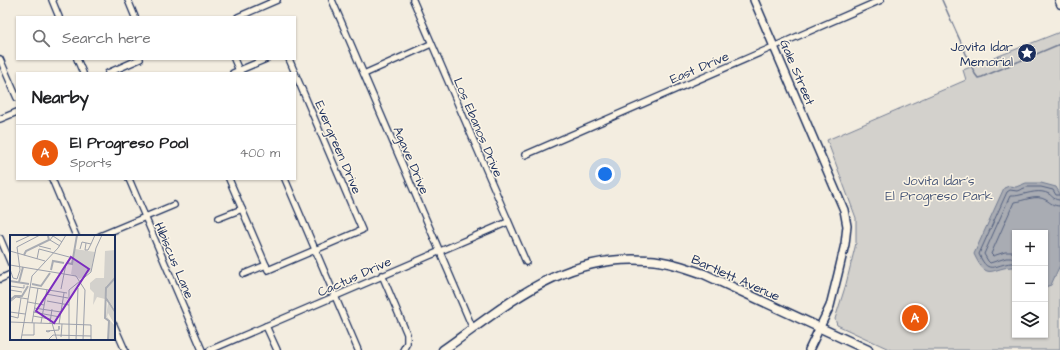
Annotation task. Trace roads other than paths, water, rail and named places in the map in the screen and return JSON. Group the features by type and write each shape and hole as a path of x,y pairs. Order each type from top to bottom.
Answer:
{"main road":[{"name":"Bartlett Avenue","path":"443,350 530,289 552,277 589,264 618,259 650,260 684,266 868,350"}],"street":[{"path":"52,0 59,16"},
{"path":"128,0 135,16"},
{"path":"240,16 277,0"},
{"name":"Agave Drive","path":"332,0 473,329"},
{"name":"Los Ebanos Drive","path":"413,0 526,262"},
{"name":"Gale Street","path":"754,0 844,210 847,226 845,244 830,306 809,350"},
{"name":"East Drive","path":"525,155 881,0"},
{"path":"1058,0 1060,5"},
{"path":"364,74 431,44"},
{"path":"0,59 16,96"},
{"path":"77,60 83,72"},
{"path":"110,72 138,60"},
{"path":"234,60 237,72 264,60"},
{"name":"Evergreen Drive","path":"289,60 295,72"},
{"name":"Evergreen Drive","path":"296,75 362,230 315,250"},
{"path":"0,119 16,112"},
{"path":"52,180 76,235"},
{"name":"Hibiscus Lane","path":"129,180 202,350"},
{"path":"229,180 267,267"},
{"path":"285,180 358,350"},
{"path":"102,235 174,205"},
{"path":"219,218 242,209"},
{"name":"Cactus Drive","path":"210,350 508,222"},
{"path":"0,238 10,262"},
{"path":"244,274 315,250"},
{"path":"0,279 10,274"},
{"path":"382,275 407,334 407,343 403,350"},
{"path":"266,326 277,350"},
{"path":"115,327 125,350"}],"water":[{"path":"1026,183 1041,183 1056,187 1060,194 1060,265 1051,285 1048,286 1048,230 1012,230 1012,267 987,271 983,269 974,254 1004,188 1009,186 1016,187"}],"waterway":[{"path":"942,0 978,78 1060,44"}],"place":[{"name":"Jovita Idar Memorial","path":"1027,53"},
{"name":"El Progreso Pool","path":"915,318"}],"park label":[{"name":"Jovita Idar's El Progreso Park","path":"939,188"}]}
